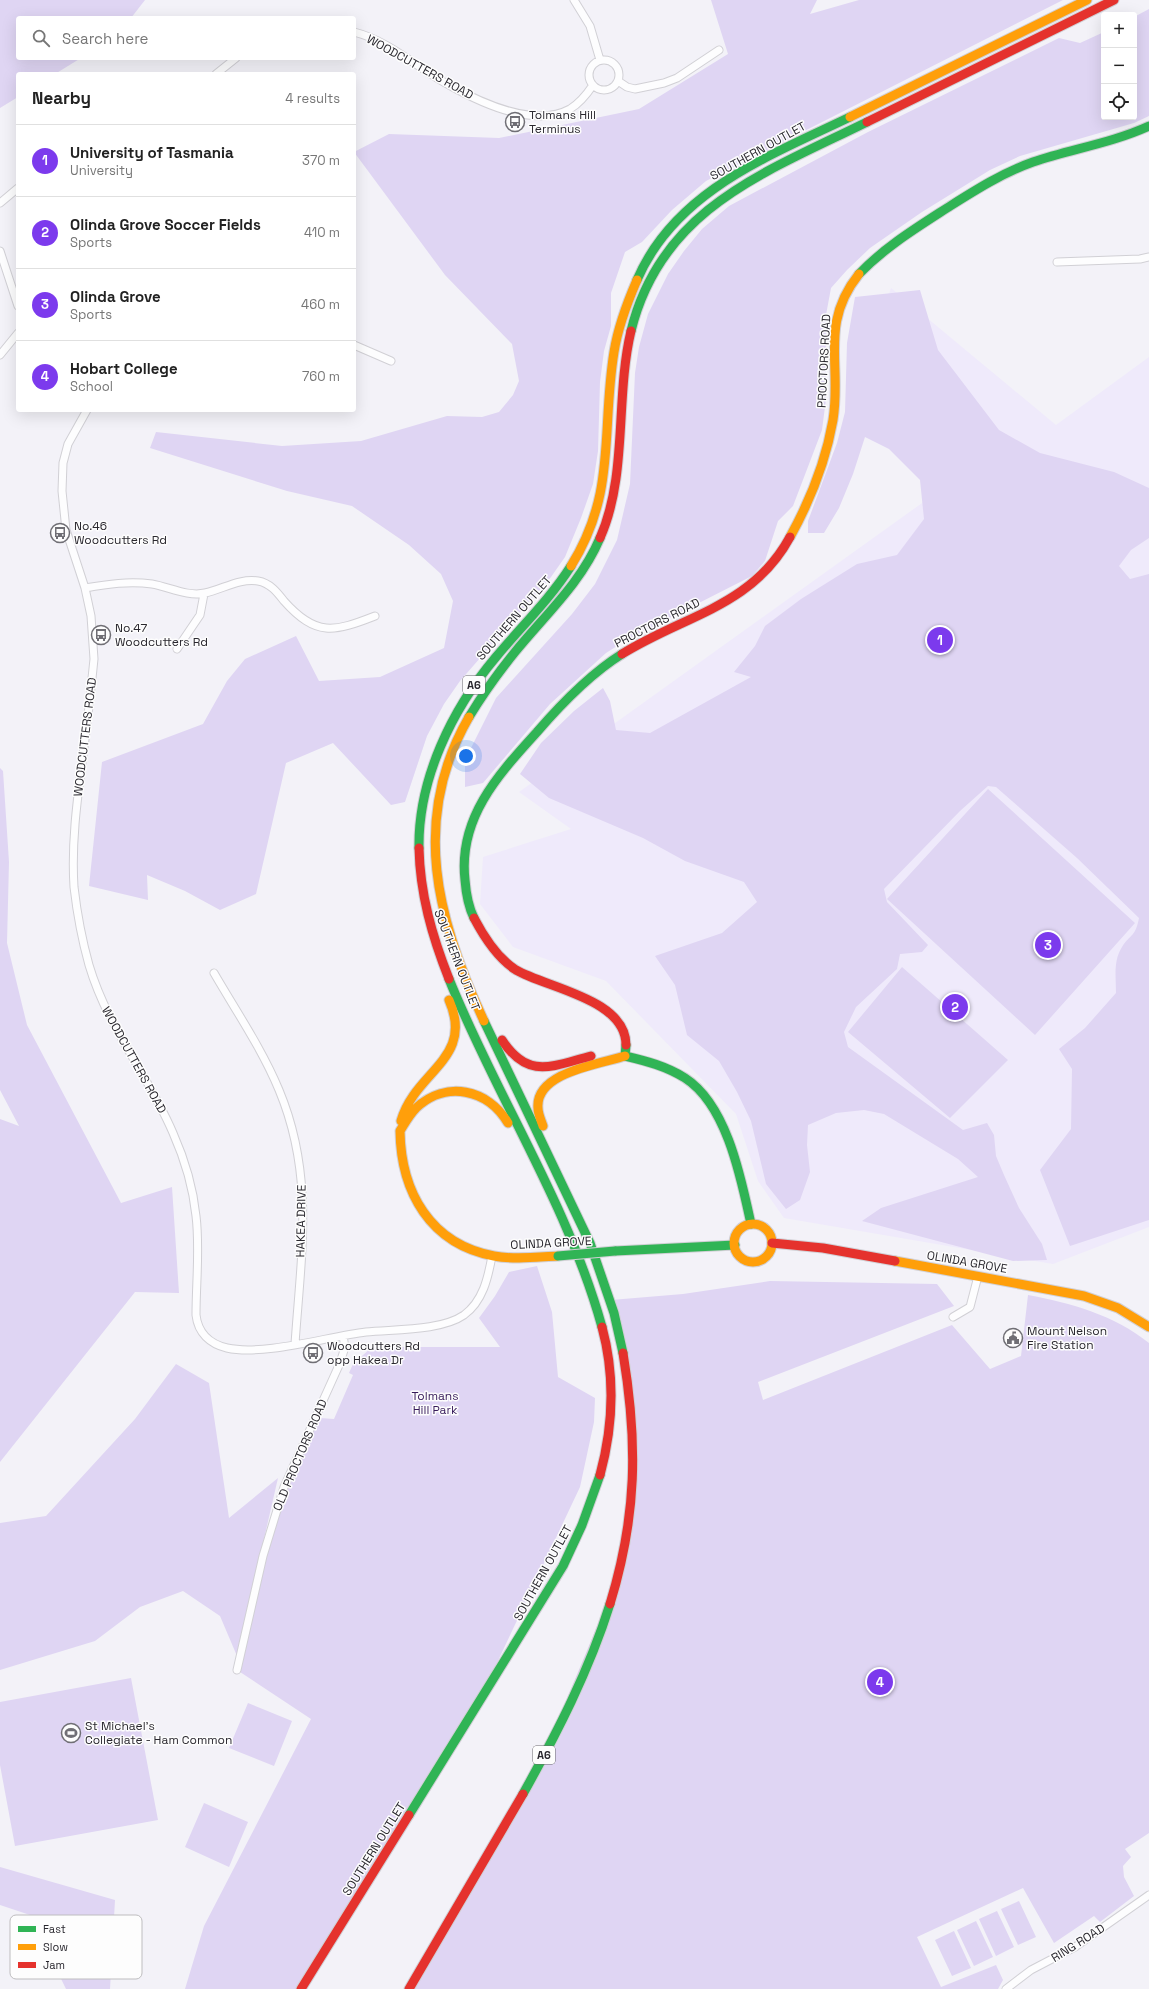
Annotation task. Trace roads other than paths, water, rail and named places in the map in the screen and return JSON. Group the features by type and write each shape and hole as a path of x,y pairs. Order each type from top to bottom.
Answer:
{"main road":[{"name":"SOUTHERN OUTLET","path":"301,1989 537,1610 579,1537 597,1486 608,1438 611,1409 608,1359 598,1314 574,1244 462,1010 430,929 421,883 419,842 423,808 435,760 452,720 469,692 494,658 560,584 578,558 585,543 596,514 603,483 613,356 619,326 636,280 660,240 694,204 731,176 1087,0"},
{"name":"SOUTHERN OUTLET","path":"409,1989 538,1768 582,1677 603,1624 618,1576 627,1539 632,1500 633,1441 629,1381 621,1340 603,1274 590,1243 469,989 457,961 443,913 437,884 434,835 440,789 449,758 480,697 516,652 567,594 586,567 600,539 610,509 615,484 618,463 622,385 629,337 643,294 651,278 668,251 688,227 710,206 750,180 1114,0"},
{"name":"PROCTORS ROAD","path":"626,1056 625,1034 622,1027 613,1015 591,1001 515,969 494,951 477,929 470,911 465,891 464,866 468,832 481,802 496,780 545,723 613,660 638,644 738,595 759,581 772,567 786,545 808,499 829,436 834,406 834,339 838,309 848,286 860,272 911,232 1001,175 1038,161 1133,133 1149,126"},
{"path":"443,913 463,960 502,1042 510,1054 518,1061 530,1066 543,1068 599,1054 613,1053 655,1062 675,1071 696,1086 710,1102 725,1131 751,1224"},
{"name":"OLINDA GROVE","path":"430,929 435,959 455,1015 456,1032 449,1052 412,1093 401,1117 400,1155 410,1192 424,1214 439,1230 460,1244 474,1251 492,1256 514,1258 734,1245"},
{"path":"621,1340 616,1302 603,1256 541,1121 537,1107 540,1092 553,1080 585,1066 626,1056"},
{"path":"400,1131 410,1114 421,1104 432,1097 446,1092 460,1091 472,1093 484,1098 499,1109 514,1134 563,1237 575,1265 590,1313 600,1358 603,1386 602,1425 597,1455 588,1492 580,1514 549,1579 537,1610"},
{"path":"751,1224 763,1227 768,1231 772,1243 768,1255 757,1261 751,1262 740,1256 734,1245 740,1229 751,1224"},
{"name":"OLINDA GROVE","path":"772,1243 823,1248 1099,1300 1124,1310 1149,1327"}],"street":[{"path":"574,0 590,26 600,60"},
{"name":"WOODCUTTERS ROAD","path":"356,33 384,44 449,85 474,98 516,113 545,115 570,109 580,101 593,85"},
{"path":"618,81 627,87 635,88 671,80 686,73 719,50"},
{"path":"218,72 234,60"},
{"path":"600,60 606,60 614,64 619,72 618,81 608,90 599,89 593,85 589,79 590,69 600,60"},
{"path":"0,203 16,190"},
{"path":"0,251 16,300"},
{"path":"1058,262 1140,259 1149,257"},
{"path":"0,355 16,335"},
{"path":"356,346 391,361"},
{"name":"WOODCUTTERS ROAD","path":"86,412 68,444 62,463 62,492 66,530 85,588 91,616 94,659 76,813 73,863 78,916 89,965 111,1022 165,1116 186,1167 197,1217 196,1315 202,1332 214,1343 227,1348 246,1350 343,1336 437,1325 450,1322 462,1316 477,1302 483,1291 492,1256"},
{"path":"85,588 132,582 152,584 186,592 204,594 240,582 259,581 274,589 303,619 318,627 342,628 375,616"},
{"path":"177,648 200,615 204,594"},
{"name":"HAKEA DRIVE","path":"214,974 279,1089 292,1126 297,1148 302,1181 303,1209 295,1344"},
{"path":"953,1317 970,1307 978,1276"},
{"name":"OLD PROCTORS ROAD","path":"237,1670 262,1556 277,1508 284,1487 340,1363 345,1347 343,1336"},
{"name":"RING ROAD","path":"1006,1989 1030,1970 1075,1947 1149,1895"}],"place":[{"name":"Tolmans Hill Terminus","path":"515,122"},
{"name":"No.46 Woodcutters Rd","path":"60,533"},
{"name":"No.47 Woodcutters Rd","path":"101,635"},
{"name":"University of Tasmania","path":"940,640"},
{"name":"Olinda Grove","path":"1048,945"},
{"name":"Olinda Grove Soccer Fields","path":"955,1007"},
{"name":"Mount Nelson Fire Station","path":"1013,1338"},
{"name":"Woodcutters Rd opp Hakea Dr","path":"313,1353"},
{"name":"Hobart College","path":"880,1682"},
{"name":"St Michael's Collegiate - Ham Common","path":"71,1733"}],"park label":[{"name":"Tolmans Hill Park","path":"435,1403"}]}
